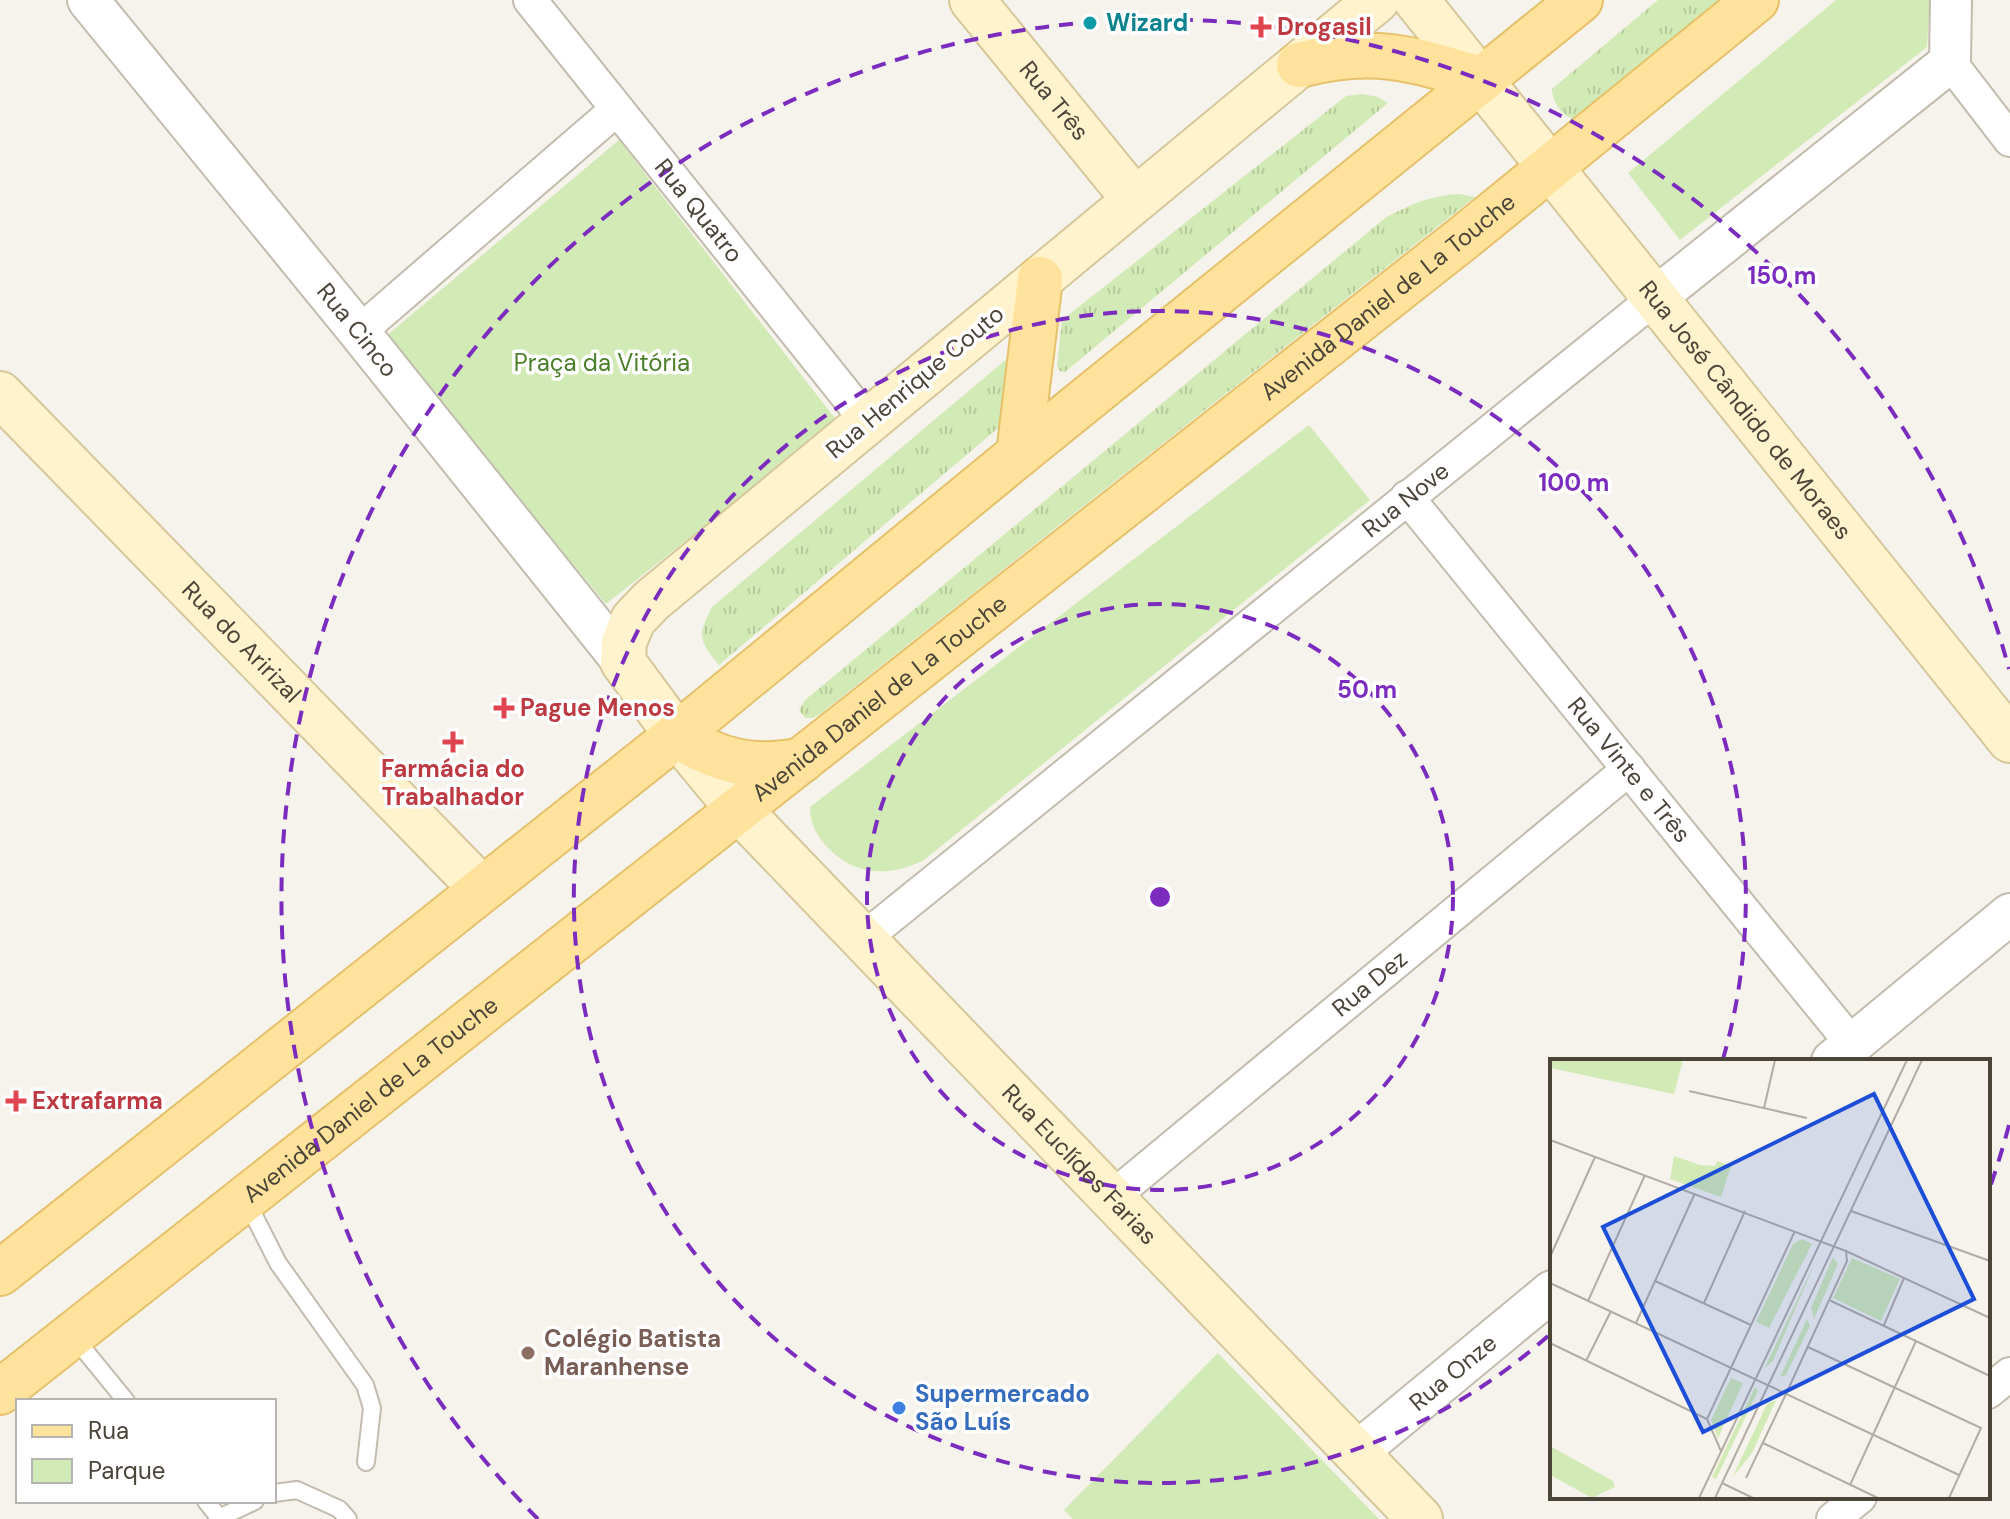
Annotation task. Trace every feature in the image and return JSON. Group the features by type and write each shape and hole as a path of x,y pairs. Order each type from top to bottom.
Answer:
{"main road":[{"name":"Rua Três","path":"972,0 1135,200"},
{"name":"Rua Henrique Couto","path":"623,662 624,642 633,620 651,601 1377,0"},
{"name":"Rua José Cândido de Moraes","path":"1416,0 2010,740"},
{"path":"0,1273 677,735 1580,0"},
{"name":"Avenida Daniel de La Touche","path":"0,1392 1551,168 1756,0"},
{"path":"1299,65 1330,58 1381,55 1429,64 1480,79"},
{"path":"1019,454 1040,279"},
{"name":"Rua do Aririzal","path":"0,394 482,889"},
{"path":"623,662 677,735 739,810"},
{"path":"677,735 696,748 728,760 774,765 802,760"},
{"name":"Rua Euclídes Farias","path":"739,810 1420,1519"}],"street":[{"name":"Rua Cinco","path":"88,0 623,662"},
{"name":"Rua Quatro","path":"530,0 867,421"},
{"path":"1951,0 1950,62 2010,140"},
{"name":"Rua Nove","path":"863,939 1407,497 1950,62"},
{"path":"359,332 617,109"},
{"name":"Rua Vinte e Três","path":"1407,497 1629,769 1842,1052"},
{"name":"Rua Dez","path":"1111,1198 1629,769"},
{"path":"1842,1052 2010,914"},
{"name":"Rua Onze","path":"1356,1453 1550,1293"},
{"path":"1990,1390 2010,1374"},
{"path":"1833,1519 1858,1499"}],"lane":[{"path":"245,1199 278,1263 365,1385 372,1408 366,1462"},
{"path":"72,1335 124,1399"},
{"path":"276,1493 297,1490 339,1509 348,1519"},
{"path":"219,1518 251,1503"}],"green space":[{"path":"1658,0 1722,0 1578,117 1572,119 1560,110 1552,89"},
{"path":"1836,0 1930,0 1927,47 1680,240 1628,173"},
{"path":"1362,94 1388,103 1065,372 1059,371 1062,320 1346,96"},
{"name":"Praça da Vitória","path":"619,140 837,421 606,604 385,337"},
{"path":"1459,194 1475,197 820,714 805,718 799,710 805,700 1385,218 1420,202"},
{"path":"1015,352 1004,423 719,665 702,638 712,607"},
{"path":"1309,425 1370,500 924,860 896,870 869,870 844,861 822,841 813,825 810,807"},
{"path":"1218,1353 1379,1519 1073,1519 1064,1510"}],"place":[{"name":"Wizard","path":"1090,23"},
{"name":"Drogasil","path":"1261,27"},
{"name":"Pague Menos","path":"504,708"},
{"name":"Farmácia do Trabalhador","path":"453,742"},
{"name":"Extrafarma","path":"16,1101"},
{"name":"Colégio Batista Maranhense","path":"528,1353"},
{"name":"Supermercado São Luís","path":"899,1408"}]}
